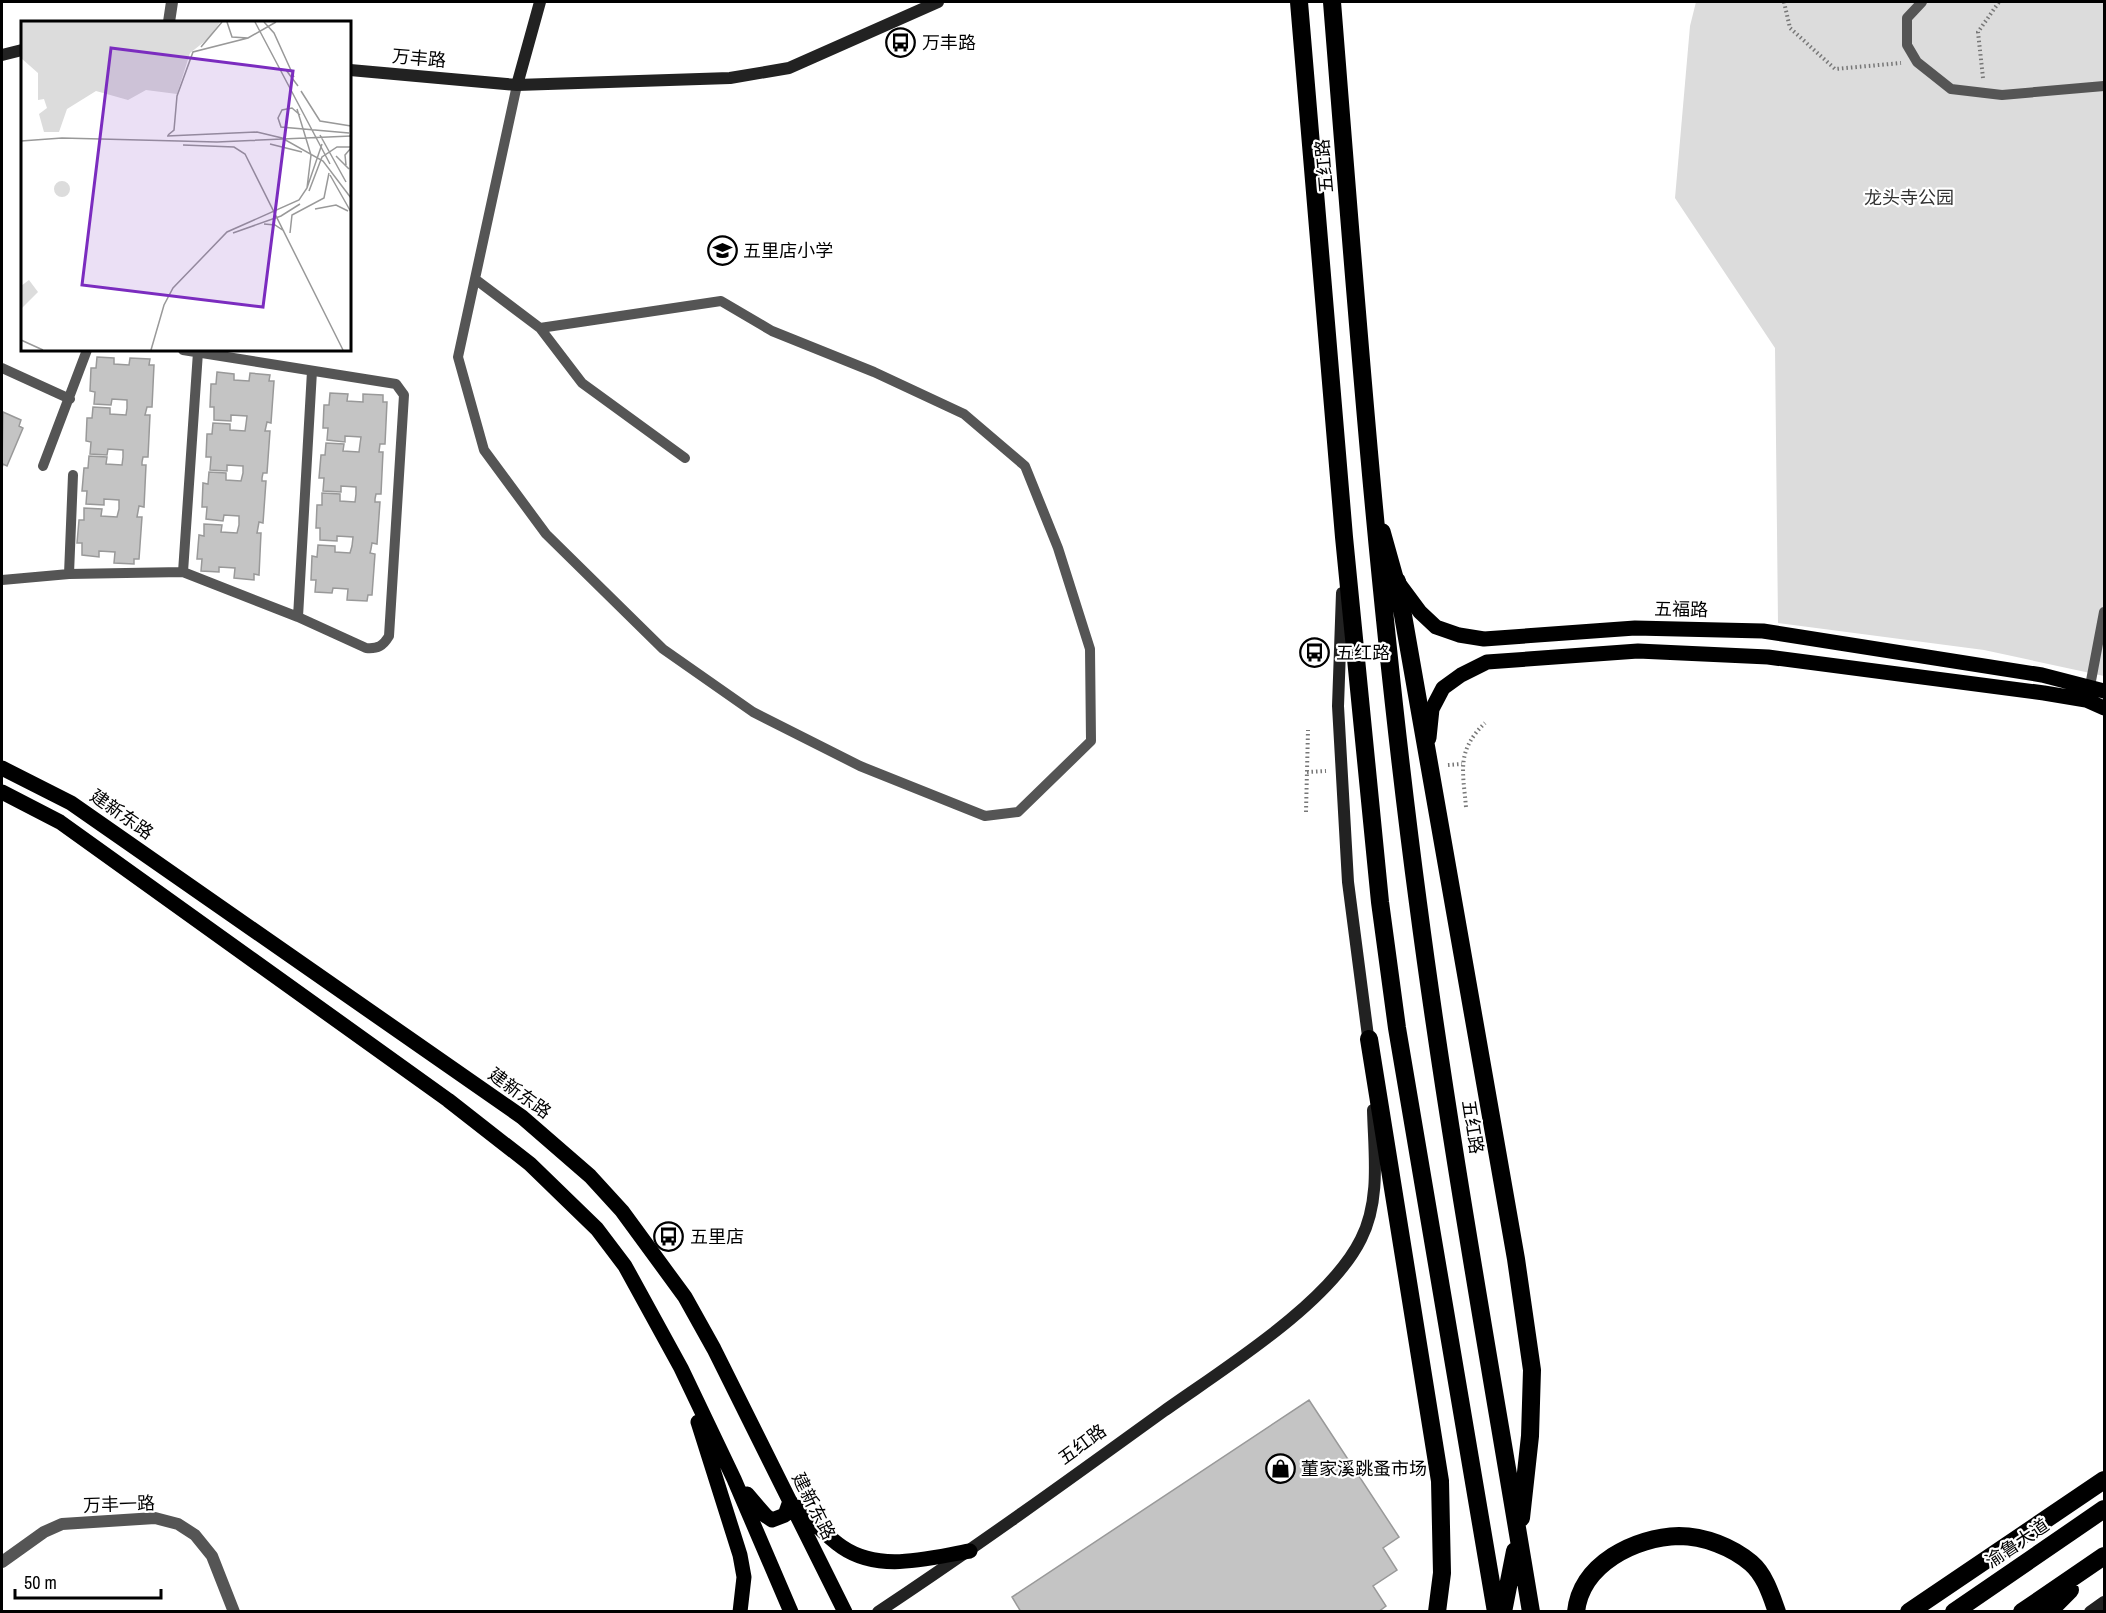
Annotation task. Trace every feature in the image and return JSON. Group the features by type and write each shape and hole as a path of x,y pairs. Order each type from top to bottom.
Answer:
{"highway":[{"name":"五红路","path":"1299,2 1344,537 1380,902 1397,1028 1496,1611"},
{"name":"五红路","path":"1332,2 1369,462 1417,898 1470,1245 1530,1611"},
{"path":"1397,581 1516,1259 1532,1370 1530,1436 1524,1499 1503,1611"},
{"path":"1369,1039 1429,1400 1440,1481 1442,1573 1437,1611"},
{"path":"1909,1611 2104,1480"},
{"name":"渝鲁大道","path":"1954,1611 2104,1509"},
{"path":"1576,1611 1577,1603 1595,1569 1626,1549 1654,1540 1680,1536 1707,1540 1723,1546 1753,1564 1769,1588 1777,1611"},
{"path":"2022,1611 2103,1558"},
{"path":"2048,1611 2103,1558"}],"main road":[{"path":"517,85 540,2"},
{"name":"万丰路","path":"351,70 517,85 730,78 762,74 815,58 938,2"},
{"path":"2,55 21,50"},
{"name":"五福路","path":"1369,462 1387,548 1397,581 1420,612 1437,627 1467,637 1485,639 1635,627 1763,631 2042,675 2097,689"},
{"name":"五红路","path":"879,1611 970,1551 1277,1330 1347,1262 1362,1239 1371,1211 1374,1180 1369,1039 1349,910 1338,706 1344,537"},
{"path":"1431,772 1429,729 1432,709 1443,688 1461,675 1487,662 1638,651 1768,657 2044,693 2086,700 2104,708"},
{"name":"建新东路","path":"2,768 71,803 522,1117 569,1156 622,1211 685,1297 845,1611"},
{"path":"2,792 60,822 448,1100 530,1164 597,1229 625,1266 681,1368 734,1479 791,1611"},
{"path":"681,1368 741,1555 744,1576 740,1611"},
{"path":"734,1479 772,1520 785,1515 790,1501 842,1547 861,1557 885,1562 906,1562 970,1551"},
{"path":"2090,1611 2104,1602"}],"street":[{"path":"169,21 172,2"},
{"name":"万丰一路","path":"2,1562 44,1532 62,1524 155,1518 178,1524 195,1535 212,1556 234,1611"}],"lane":[{"path":"1922,2 1907,18 1907,45 1917,62 1952,89 1991,93 2104,86"},
{"path":"517,85 458,357 484,450 546,534 663,650 753,712 860,766 985,816 1018,812 1091,741 1090,649 1058,548 1025,466 964,414 874,372 772,331 721,301 540,328"},
{"path":"475,279 540,328 582,383 686,458"},
{"path":"43,466 87,351"},
{"path":"2,580 69,574 183,572 298,617 366,648 380,647 389,636 404,395 396,384 190,351"},
{"path":"183,572 198,352"},
{"path":"2,368 70,399"},
{"path":"298,617 312,371"},
{"path":"69,574 73,475"},
{"path":"2097,689 2104,612"}],"path":[{"path":"1784,2 1790,28 1835,69 1917,62"},
{"path":"1991,93 1983,79 1978,32 1999,2"},
{"path":"1466,807 1462,764 1464,753 1474,734 1485,723"},
{"path":"1306,812 1308,730"}],"green space":[{"name":"龙头寺公园","path":"1696,2 2104,2 2104,676 1984,650 1778,623 1775,348 1675,198 1690,26"}],"building":[{"path":"97,357 114,358 114,364 129,365 130,358 150,359 149,365 154,365 152,407 147,407 145,415 150,415 148,457 143,457 142,462 142,465 146,465 144,507 139,506 137,517 142,517 139,559 134,559 134,564 114,563 115,552 99,551 99,557 82,555 82,543 77,543 79,520 84,520 84,508 102,509 101,516 117,517 119,509 119,500 104,499 104,505 86,504 87,491 82,491 84,468 88,468 89,456 107,457 106,464 122,465 123,457 123,450 108,449 107,455 90,454 91,442 86,441 87,418 92,418 93,407 110,408 110,414 126,415 127,408 127,400 112,399 111,405 94,404 95,392 90,391 91,368 96,368"},
{"path":"217,372 234,374 234,380 249,381 250,373 270,375 269,381 274,381 271,423 267,422 265,431 270,431 267,473 263,473 262,478 262,481 266,481 263,523 259,522 257,533 261,533 259,575 254,574 254,580 234,578 235,568 219,567 219,572 201,571 202,559 197,559 199,535 204,536 204,524 222,525 221,532 237,533 239,525 239,516 224,515 223,521 206,519 207,507 202,507 203,483 208,484 209,472 226,473 226,480 241,481 243,473 243,466 227,465 227,471 210,470 211,457 206,457 207,434 212,434 213,423 230,424 230,430 245,431 246,424 247,416 231,415 231,421 214,420 214,407 210,407 211,384 216,384"},
{"path":"330,393 348,394 347,401 363,402 363,394 383,395 383,402 387,402 385,444 380,444 379,452 383,452 381,494 376,494 375,499 375,502 380,502 377,544 372,543 370,553 375,554 372,595 368,595 367,601 347,600 348,589 333,588 332,593 315,592 316,580 311,580 312,556 317,557 318,545 335,546 335,552 350,553 353,537 337,536 337,541 320,540 320,528 316,528 317,505 322,505 322,493 340,494 340,501 355,502 356,494 356,487 341,486 341,492 323,491 324,478 319,478 321,455 325,455 326,443 344,444 343,451 359,452 361,437 345,436 345,442 327,440 328,428 323,428 324,405 329,405"},
{"path":"3,412 21,420 19,426 23,428 7,466 3,464 2,468"},
{"name":"董家溪跳蚤市场","path":"1309,1400 1399,1537 1383,1548 1397,1570 1373,1586 1386,1606 1378,1612 1021,1612 1012,1597"}],"place":[{"name":"万丰路","path":"901,42"},
{"name":"五里店小学","path":"722,250"},
{"name":"五红路","path":"1315,652"},
{"name":"五里店","path":"669,1236"},
{"name":"董家溪跳蚤市场","path":"1280,1468"}]}
